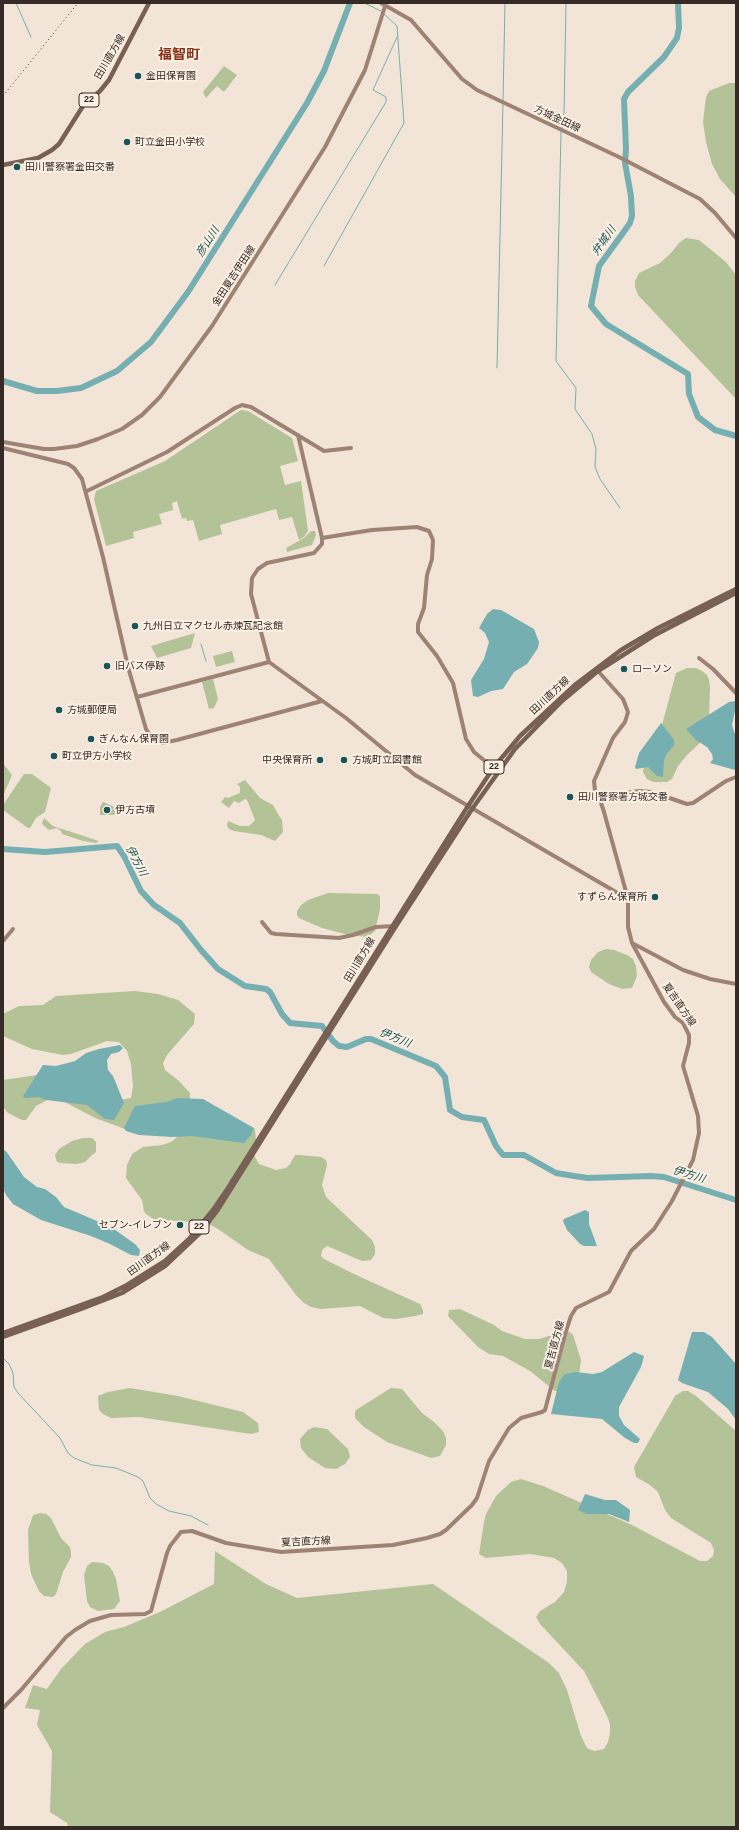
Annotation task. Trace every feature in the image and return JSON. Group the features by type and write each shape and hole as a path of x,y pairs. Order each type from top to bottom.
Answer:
{"main road":[{"name":"田川直方線","path":"3,165 38,158 59,144 83,106 100,91 109,80 149,3"},
{"name":"方城金田線","path":"384,4 411,20 462,79 477,90 642,168 700,198 715,212 736,238"},
{"name":"金田夏吉伊田線","path":"3,442 44,449 77,446 122,429 142,415 160,397 212,326 325,147 365,70 384,4"},
{"path":"87,491 167,452 240,406 251,407 324,451 351,448"},
{"path":"298,436 322,538 320,548 314,553 267,563 258,569 252,578 251,594 269,662 376,742 415,775 628,899"},
{"path":"3,448 68,464 78,472 87,491 117,613 122,647 148,734 153,740 162,743 322,701"},
{"path":"322,538 365,531 417,527 429,531 433,540 432,559 427,576 424,608 418,624 418,632 437,656 453,683 466,739 474,752 485,761"},
{"name":"田川直方線","path":"3,1336 107,1300 150,1276 170,1261 200,1232 217,1211 394,926 470,808 494,767 520,736 559,699 594,669 654,630 736,588"},
{"name":"田川直方線","path":"470,808 515,749 562,701 598,671 654,636 736,593"},
{"path":"699,658 713,669 736,693"},
{"path":"136,697 229,671 269,662"},
{"name":"夏吉直方線","path":"3,1708 21,1690 66,1637 75,1630 90,1622 111,1615 145,1614 151,1611 170,1546 181,1532 192,1531 226,1543 281,1552 393,1545 427,1538 440,1534 446,1530 472,1505 477,1498 489,1461 509,1428 521,1418 545,1410 565,1334 571,1316 576,1308 609,1292 631,1251 654,1229 685,1178 693,1160 700,1133 698,1116 684,1072 684,1061 690,1043 689,1035 683,1023 675,1017 664,1002 632,943 628,927 628,899 599,797 595,791 594,781 613,738 625,722 628,712 623,699 598,671"},
{"path":"599,797 639,791 652,792 687,804 693,803 736,777"},
{"path":"262,922 271,933 339,938 348,937 376,927 394,926"},
{"path":"3,941 13,929"},
{"path":"632,943 683,970 710,979 736,984"},
{"name":"田川直方線","path":"3,1333 103,1297 145,1275 169,1257 189,1239 213,1210 324,1039"}],"green space":[{"path":"224,66 237,75 224,92 217,86 206,98 203,92"},
{"path":"729,83 736,83 736,197 720,179 712,164 706,142 703,122 706,97 709,91"},
{"path":"686,238 699,240 726,262 736,275 736,399 638,295 635,287 635,281 639,273 660,263 679,243"},
{"path":"241,410 248,411 292,438 298,461 280,466 285,485 301,481 308,531 304,537 299,540 292,517 279,520 276,509 220,525 222,534 199,541 193,520 187,521 186,518 182,519 177,501 172,503 173,510 159,514 162,524 133,532 134,538 106,546 94,499 96,491 165,461"},
{"path":"311,531 315,531 316,535 312,545 287,552 286,548 304,538"},
{"path":"195,633 191,648 157,658 151,646"},
{"path":"232,651 235,662 216,667 213,656"},
{"path":"687,668 696,668 707,675 710,688 709,720 702,741 678,766 672,779 667,782 653,782 647,779 643,772 644,767 662,725 676,673"},
{"path":"213,679 218,699 214,708 209,709 202,682"},
{"path":"3,763 12,775 3,796"},
{"path":"24,774 32,774 51,788 45,812 36,818 30,828 3,810 3,805"},
{"path":"245,780 260,798 273,805 282,820 283,832 275,841 261,835 234,831 229,829 227,826 228,821 240,826 249,826 255,820 247,800 245,799 239,803 234,801 229,808 221,802 225,797 228,798 240,793 240,787 237,784"},
{"path":"103,802 117,808 122,812 113,815 100,815 100,807"},
{"path":"44,818 53,826 99,841 96,843 83,841 62,834 57,828 49,830 42,824"},
{"path":"328,893 377,894 380,896 380,909 375,931 366,937 345,934 322,928 299,918 297,911 301,905 308,900"},
{"path":"606,949 614,950 633,959 636,966 637,976 632,988 622,989 609,984 591,972 589,967 591,960 598,952"},
{"path":"135,991 158,994 178,1000 195,1014 194,1024 167,1055 163,1063 165,1070 179,1081 190,1093 188,1103 125,1129 95,1118 59,1099 51,1098 36,1106 26,1120 22,1120 8,1113 3,1107 3,1080 44,1074 120,1100 131,1098 133,1086 131,1064 127,1051 119,1042 107,1041 71,1054 63,1055 32,1049 3,1036 3,1014 19,1006 43,1005 56,996"},
{"path":"230,1118 255,1129 256,1141 254,1155 259,1164 276,1170 286,1168 295,1155 321,1157 326,1160 327,1165 322,1185 326,1197 372,1240 375,1247 375,1254 371,1260 362,1261 327,1246 322,1250 321,1256 354,1274 420,1304 423,1314 396,1319 383,1318 360,1306 321,1309 311,1307 304,1303 296,1295 269,1259 248,1250 218,1229 207,1223 200,1222 155,1220 146,1214 142,1200 126,1178 127,1165 132,1154 143,1147 162,1145 171,1142 175,1139 186,1123"},
{"path":"83,1138 92,1138 96,1142 96,1152 85,1162 76,1164 57,1162 55,1155 59,1149 72,1141"},
{"path":"460,1309 494,1325 502,1331 525,1339 539,1339 565,1331 570,1332 573,1335 581,1360 578,1383 565,1391 555,1391 530,1371 503,1356 489,1354 478,1347 448,1316 449,1310"},
{"path":"130,1388 178,1396 243,1412 258,1423 259,1432 251,1434 139,1417 111,1418 99,1410 98,1396 108,1392"},
{"path":"391,1388 402,1389 422,1413 443,1431 446,1438 446,1445 440,1456 431,1458 387,1442 364,1427 355,1418 356,1410"},
{"path":"683,1391 688,1391 696,1396 736,1431 736,1827 68,1827 67,1823 50,1812 52,1751 37,1725 40,1710 25,1708 33,1685 47,1689 61,1669 85,1644 105,1632 124,1627 160,1612 214,1584 215,1551 266,1584 297,1598 433,1584 549,1663 559,1673 567,1690 581,1736 587,1748 594,1751 604,1749 608,1742 610,1724 584,1671 540,1624 536,1617 540,1611 555,1602 564,1592 567,1582 567,1571 562,1563 554,1558 530,1554 486,1558 479,1554 484,1522 486,1514 496,1496 511,1482 521,1479 543,1486 632,1525 700,1561 707,1561 713,1556 714,1550 711,1543 671,1518 665,1510 658,1492 650,1485 636,1477 634,1467 675,1396"},
{"path":"314,1427 327,1429 348,1449 350,1457 345,1464 336,1469 325,1468 308,1457 301,1448 300,1439 308,1430"},
{"path":"41,1513 46,1514 51,1518 61,1538 70,1547 71,1552 71,1557 63,1572 56,1594 53,1597 44,1596 39,1591 31,1574 29,1562 28,1530 33,1515"},
{"path":"92,1562 103,1563 109,1566 113,1572 116,1579 120,1601 114,1609 98,1611 90,1607 87,1601 84,1575 87,1566"}],"water":[{"path":"493,609 501,610 534,629 539,642 538,648 527,664 514,672 503,689 491,691 478,697 473,696 471,680 484,659 489,642 485,633 479,628 487,614"},
{"path":"735,701 736,706 732,725 736,737 736,770 710,763 713,759 712,754 707,747 696,740 686,729 729,702"},
{"path":"661,723 674,740 674,745 664,760 663,777 657,776 648,767 636,769 635,767 639,753"},
{"path":"120,1045 123,1048 119,1052 111,1054 107,1060 108,1070 113,1076 124,1103 114,1120 105,1119 87,1105 46,1100 39,1097 25,1098 23,1096 43,1065 56,1066 75,1061 86,1053"},
{"path":"177,1098 203,1099 254,1128 251,1135 244,1143 192,1136 172,1137 139,1135 126,1131 124,1128 135,1106 167,1102"},
{"path":"3,1150 6,1151 24,1177 37,1187 45,1189 56,1197 64,1207 111,1227 135,1244 140,1250 139,1256 131,1255 91,1236 41,1220 13,1204 3,1188"},
{"path":"585,1210 589,1212 589,1224 597,1246 584,1246 580,1244 567,1230 563,1221 564,1219"},
{"path":"692,1332 704,1332 712,1337 736,1364 736,1420 728,1409 708,1392 682,1383 678,1380"},
{"path":"634,1352 644,1356 641,1367 619,1407 619,1416 624,1425 640,1439 638,1443 634,1443 625,1438 602,1419 551,1414 559,1382 565,1374 576,1372 593,1374 602,1372"},
{"path":"585,1494 605,1500 616,1500 630,1510 629,1522 609,1514 587,1514 578,1510"}],"waterway":[{"path":"16,3 31,37"},
{"name":"彦山川","path":"3,381 37,391 57,391 81,388 117,371 151,342 188,292 307,103 324,71 350,3"},
{"path":"364,3 381,11"},
{"path":"503,101 505,3"},
{"path":"562,128 564,113 566,3"},
{"name":"弁城川","path":"678,3 679,28 677,38 664,57 628,92 624,99 626,149 625,163 631,196 632,216 630,223 599,266 591,306 606,324 688,374 689,394 698,417 715,430 736,436"},
{"path":"324,266 404,123 397,26 383,13"},
{"path":"275,285 386,102 386,97 373,90 397,37"},
{"path":"497,368 503,104"},
{"path":"561,131 556,361 576,388 575,409 592,434 596,449 595,467 600,479 620,508"},
{"path":"201,644 206,661"},
{"name":"伊方川","path":"3,849 45,852 117,846 124,856 141,891 154,905 180,923 218,969 245,986 266,989 270,992 282,1014 290,1023 322,1026 333,1041 339,1046 347,1047 366,1039 371,1039 436,1066 445,1077 450,1110 462,1117 484,1120 496,1146 503,1155 524,1155 556,1173 588,1178 664,1177 736,1200"},
{"path":"3,1358 9,1364 13,1373 14,1387 18,1393 60,1438 68,1453 74,1458 92,1465 116,1468 138,1477 143,1481 150,1498 156,1504 169,1511 191,1516 208,1525"}],"railway":[{"path":"3,96 78,3"}],"place":[{"name":"金田保育園","path":"138,76"},
{"name":"町立金田小学校","path":"127,142"},
{"name":"田川警察署金田交番","path":"17,167"},
{"name":"九州日立マクセル赤煉瓦記念館","path":"135,626"},
{"name":"旧バス停跡","path":"107,666"},
{"name":"ローソン","path":"624,669"},
{"name":"方城郵便局","path":"59,710"},
{"name":"ぎんなん保育園","path":"91,739"},
{"name":"町立伊方小学校","path":"54,756"},
{"name":"中央保育所","path":"320,760"},
{"name":"方城町立図書館","path":"344,760"},
{"name":"田川警察署方城交番","path":"570,797"},
{"name":"伊方古墳","path":"107,810"},
{"name":"すずらん保育所","path":"655,897"},
{"name":"セブン-イレブン","path":"180,1225"}],"district":[{"name":"福智町","path":"179,55"}]}
